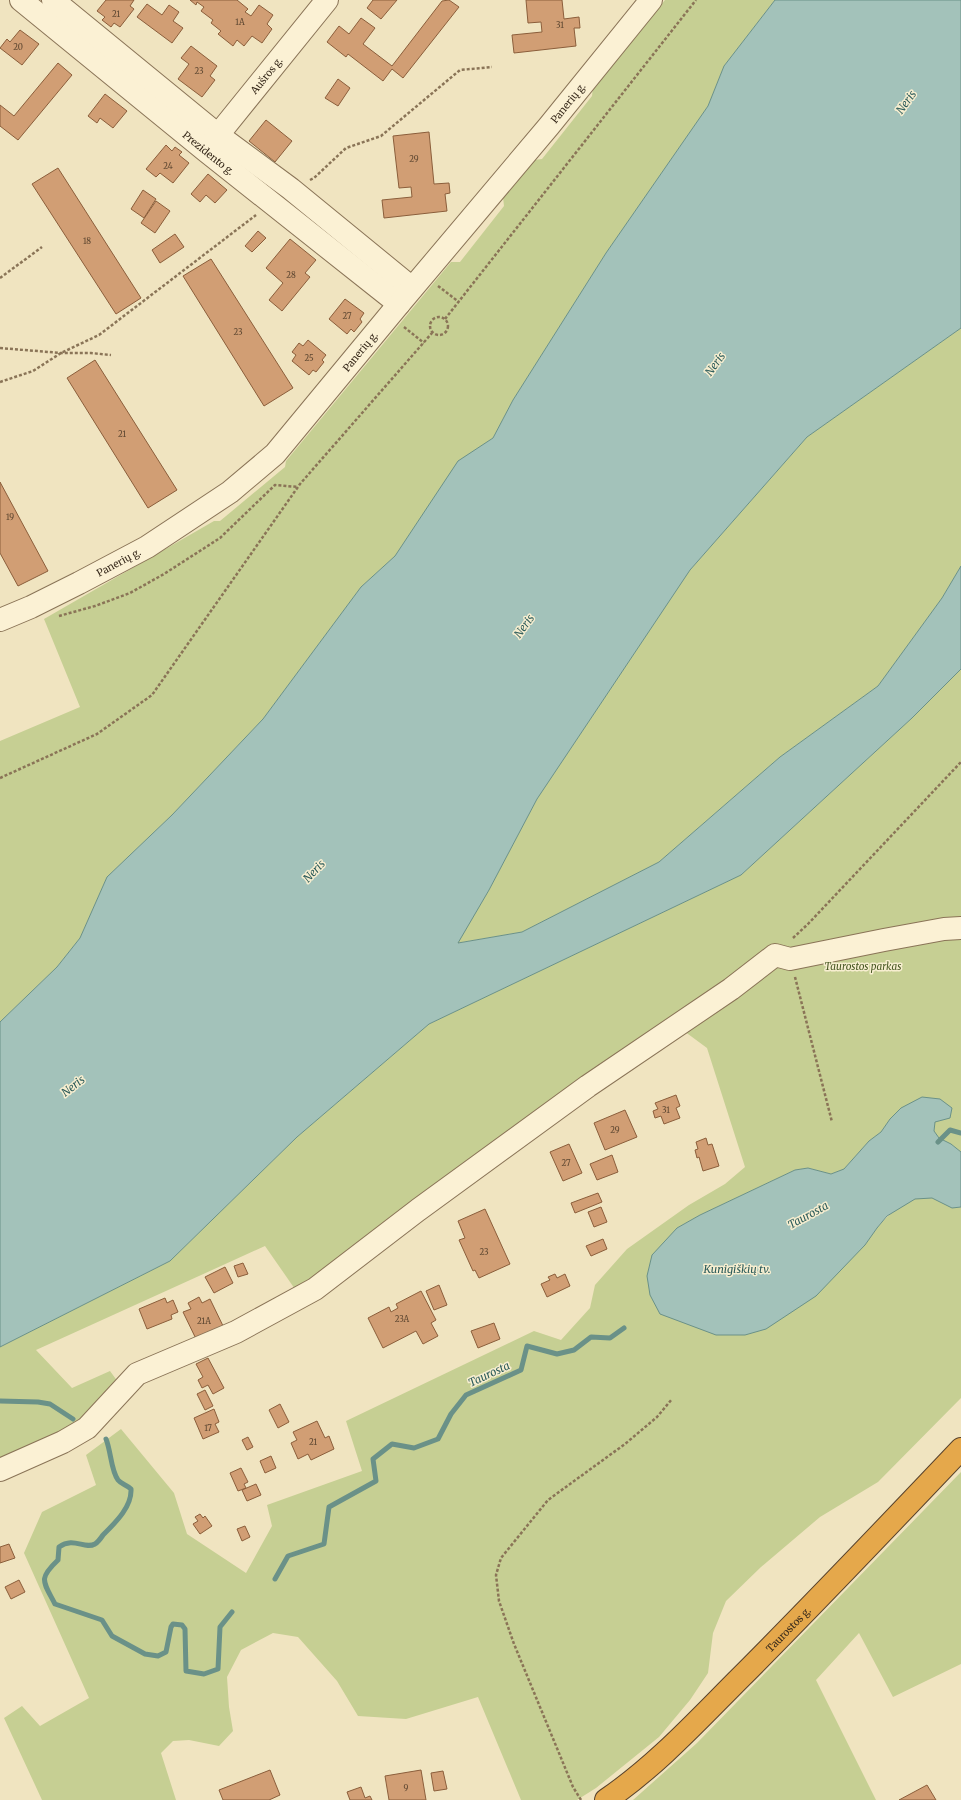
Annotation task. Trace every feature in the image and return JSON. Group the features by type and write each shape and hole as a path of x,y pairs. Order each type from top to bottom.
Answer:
{"highway":[{"name":"Taurostos g.","path":"606,1800 644,1771 676,1742 782,1636 961,1449"}],"street":[{"name":"Prezidento g.","path":"21,0 212,143 290,189 406,296"},
{"name":"Prezidento g.","path":"53,0 212,143 272,203 406,296"},
{"name":"Aušros g.","path":"212,143 327,0"},
{"name":"Panerių g.","path":"0,620 44,600 147,547 230,492 275,454 549,126 651,0"},
{"path":"0,1470 63,1442 87,1428 137,1374 236,1332 315,1289 418,1210 588,1086 731,988 782,957 944,929 961,928"}],"path":[{"path":"445,319 696,0"},
{"path":"290,189 314,178 346,148 381,136 460,70 492,67"},
{"path":"0,382 33,371 61,353 98,335 272,203"},
{"path":"0,278 42,247"},
{"path":"424,343 406,296 459,302"},
{"path":"440,317 445,319 448,326 446,333 439,336 432,333 430,324 432,320 440,317"},
{"path":"0,778 97,734 152,695 298,487 432,333"},
{"path":"0,348 111,355"},
{"path":"52,619 95,606 130,593 164,574 220,538 275,485 298,487"},
{"path":"832,1122 782,957 808,924 961,762"},
{"path":"581,1800 573,1787 514,1644 499,1602 496,1575 501,1558 548,1500 625,1444 657,1417 672,1399"}],"green space":[{"path":"665,0 775,0 724,66 708,106 606,253 513,400 493,438 458,462 395,556 361,587 263,719 172,815 107,877 80,938 57,967 0,1022 0,741 80,707 44,619 214,521 220,521 285,467 286,461 451,262 460,262 504,206 503,197 534,160 542,159 592,96 593,87"},
{"path":"961,328 961,566 942,598 878,686 780,757 659,862 522,932 457,943 489,890 537,799 690,570 807,437"},
{"name":"Taurostos parkas","path":"961,669 961,1152 951,1144 939,1139 934,1131 935,1122 944,1119 890,1119 881,1132 869,1141 844,1169 831,1174 808,1168 795,1170 700,1215 677,1228 865,1245 877,1228 893,1212 912,1200 922,1197 932,1198 952,1207 961,1207 961,1398 878,1482 820,1517 761,1567 726,1601 713,1633 708,1673 690,1700 659,1737 596,1788 577,1800 521,1800 478,1697 406,1719 358,1716 337,1681 298,1637 273,1633 241,1650 227,1677 229,1707 233,1731 219,1746 189,1740 173,1741 161,1753 176,1800 42,1800 4,1718 22,1706 40,1726 89,1698 24,1553 42,1512 96,1485 86,1455 121,1429 174,1493 187,1534 246,1573 272,1526 267,1505 362,1471 346,1421 534,1331 561,1340 590,1308 595,1285 627,1249 689,1205 725,1184 745,1167 707,1048 669,1020 596,1067 297,1292 265,1246 36,1350 72,1388 110,1371 118,1382 75,1428 0,1463 0,1347 170,1261 297,1137 429,1024 741,875 912,718"},
{"path":"961,1472 961,1664 893,1697 859,1633 816,1680 876,1800 633,1800 697,1743"}],"water":[{"name":"Neris","path":"775,0 961,0 961,328 807,437 690,570 537,799 489,890 458,943 522,932 659,862 780,757 878,686 942,598 961,566 961,669 912,718 741,875 429,1024 297,1137 170,1261 0,1347 0,1022 57,967 80,938 107,877 172,815 263,719 361,587 395,556 458,461 493,438 513,400 606,253 708,106 724,66"},
{"name":"Kunigiškių tv.","path":"922,1097 940,1099 952,1108 950,1118 935,1122 934,1131 939,1138 951,1144 961,1152 961,1207 952,1208 932,1198 915,1199 887,1216 865,1245 816,1296 766,1329 745,1335 716,1335 660,1314 650,1295 647,1276 652,1255 677,1228 700,1215 795,1170 808,1168 831,1174 844,1169 869,1141 881,1132 890,1119 901,1108"}],"building":[{"path":"106,0 134,0 130,6 134,9 120,27 114,23 111,27 102,20 105,17 97,11"},
{"path":"190,0 237,0 248,9 245,12 251,16 259,5 273,15 267,24 272,29 262,43 252,36 244,46 237,40 233,46 218,34 221,31 211,23 213,20 201,11 204,7 197,2 196,5"},
{"path":"373,0 397,0 381,19 367,8"},
{"path":"449,0 459,7 403,78 392,69 383,81 348,54 346,57 327,42 339,26 349,34 361,18 375,28 363,44 392,66 442,1"},
{"path":"526,0 562,0 564,19 579,17 580,28 574,28 576,46 514,53 512,35 542,32 541,22 528,23"},
{"path":"147,4 162,15 169,5 179,12 173,21 183,28 172,43 137,17"},
{"path":"20,30 39,44 22,65 0,48 7,39 10,42"},
{"path":"191,46 217,66 210,76 215,80 202,97 178,79 189,64 181,58"},
{"path":"58,63 72,75 18,140 0,126 0,105 14,116"},
{"path":"338,79 350,88 338,106 325,98"},
{"path":"105,94 127,111 113,128 100,118 97,123 88,116"},
{"path":"266,120 292,141 275,162 249,141"},
{"path":"429,132 434,184 449,183 450,193 445,194 447,211 384,218 382,200 412,197 411,187 399,188 393,136"},
{"path":"166,145 172,151 175,147 182,152 179,155 189,163 173,183 160,173 156,177 146,169"},
{"path":"58,168 141,298 116,314 32,184"},
{"path":"208,174 227,190 215,203 206,195 200,202 191,194"},
{"path":"143,190 156,199 144,218 131,209"},
{"path":"156,201 170,211 155,233 141,223"},
{"path":"258,231 266,238 252,252 245,246"},
{"path":"175,234 184,247 160,263 152,250"},
{"path":"290,239 316,260 305,273 310,277 282,311 269,300 283,283 266,268"},
{"path":"211,259 293,388 264,406 183,276"},
{"path":"345,299 364,313 360,319 362,322 354,332 351,329 347,334 329,319"},
{"path":"308,340 326,355 322,360 324,362 316,372 313,370 309,375 292,361 296,355 292,352 299,343 303,346"},
{"path":"95,360 177,490 148,508 67,378"},
{"path":"0,482 48,571 18,586 0,553"},
{"path":"676,1095 680,1106 676,1108 680,1118 664,1124 661,1116 655,1118 653,1111 658,1109 655,1103"},
{"path":"625,1110 637,1137 605,1150 594,1123"},
{"path":"706,1138 708,1145 712,1144 719,1166 703,1171 699,1157 697,1158 695,1150 698,1149 696,1142"},
{"path":"569,1144 582,1173 563,1181 550,1152"},
{"path":"612,1155 618,1172 597,1180 590,1164"},
{"path":"598,1193 602,1202 575,1213 571,1203"},
{"path":"601,1207 607,1222 594,1227 588,1212"},
{"path":"485,1209 510,1264 479,1278 475,1270 473,1271 459,1240 465,1238 458,1221"},
{"path":"603,1239 607,1249 591,1256 586,1246"},
{"path":"243,1263 248,1274 238,1277 234,1266"},
{"path":"225,1267 233,1283 214,1293 205,1277"},
{"path":"555,1274 557,1278 565,1274 570,1286 547,1297 541,1284 550,1280 548,1277"},
{"path":"439,1285 447,1305 434,1310 426,1291"},
{"path":"421,1291 436,1320 431,1323 438,1336 423,1344 416,1331 383,1348 368,1318 389,1307 391,1312 398,1308 396,1304"},
{"path":"199,1297 202,1303 210,1299 225,1330 198,1343 183,1312 191,1309 188,1303"},
{"path":"165,1298 167,1303 173,1300 178,1312 171,1315 172,1319 147,1329 139,1309"},
{"path":"494,1323 500,1339 478,1348 471,1331"},
{"path":"208,1358 224,1388 213,1394 208,1385 202,1388 198,1380 203,1377 196,1364"},
{"path":"205,1390 213,1406 205,1410 197,1394"},
{"path":"280,1404 289,1422 278,1428 269,1410"},
{"path":"214,1409 219,1422 215,1424 219,1432 203,1439 194,1418"},
{"path":"317,1421 325,1438 329,1436 334,1449 311,1460 308,1454 298,1459 291,1443 297,1440 293,1432"},
{"path":"248,1437 253,1447 247,1450 242,1440"},
{"path":"271,1456 276,1468 265,1473 260,1461"},
{"path":"241,1468 248,1482 244,1484 246,1488 238,1491 230,1473"},
{"path":"256,1484 261,1495 247,1501 242,1490"},
{"path":"200,1514 203,1518 205,1516 212,1526 200,1534 193,1524 198,1521 195,1517"},
{"path":"245,1526 250,1537 242,1541 237,1529"},
{"path":"9,1544 15,1558 0,1563 0,1547"},
{"path":"19,1580 25,1592 11,1599 5,1587"},
{"path":"270,1770 280,1795 269,1800 223,1800 219,1790"},
{"path":"421,1770 426,1800 389,1800 385,1776"},
{"path":"443,1771 447,1789 434,1791 431,1773"},
{"path":"927,1785 936,1800 899,1800"},
{"path":"361,1787 365,1798 370,1796 372,1800 350,1800 347,1792"}],"waterway":[{"name":"Taurosta","path":"938,1142 950,1130 961,1133"},
{"name":"Taurosta","path":"275,1579 288,1556 324,1544 329,1507 376,1481 373,1459 392,1444 414,1448 438,1439 451,1414 466,1395 521,1370 527,1346 557,1354 574,1350 591,1337 610,1338 624,1328"},
{"name":"Taurosta","path":"0,1401 38,1402 50,1404 73,1419"},
{"name":"Taurosta","path":"106,1439 112,1466 116,1476 119,1481 131,1489 131,1496 122,1514 95,1544 87,1545 69,1543 59,1547 58,1560 47,1572 44,1580 55,1604 102,1620 112,1636 145,1654 158,1656 166,1652 171,1627 173,1624 182,1625 185,1629 186,1671 204,1674 218,1669 220,1627 232,1612"}]}
